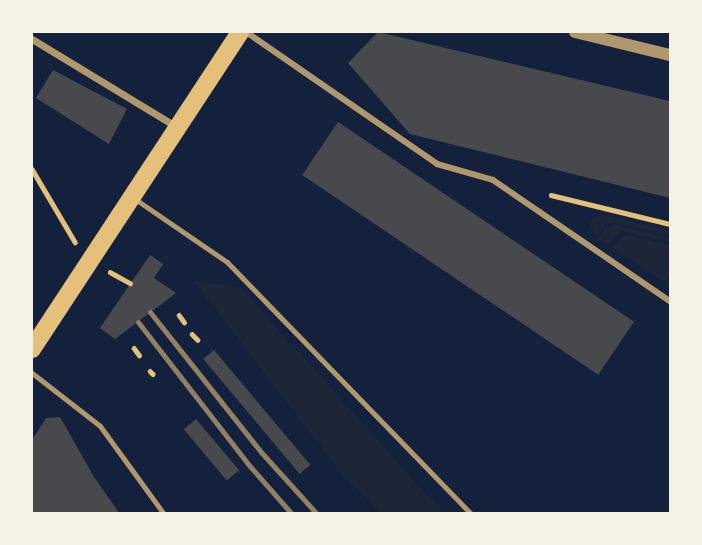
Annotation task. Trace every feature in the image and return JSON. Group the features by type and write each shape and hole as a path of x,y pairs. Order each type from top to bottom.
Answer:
{"main road":[{"path":"32,349 240,32"}],"street":[{"path":"246,32 437,164 493,180 670,301"},
{"path":"575,32 670,55"},
{"path":"32,38 178,127"}],"lane":[{"path":"132,197 228,262 471,513"},
{"path":"32,373 100,426 164,513"}],"path":[{"path":"32,169 90,261 130,283"},
{"path":"543,193 670,224"},
{"path":"179,315 184,322"},
{"path":"192,334 198,340"},
{"path":"134,348 139,355"}],"shaded area":[{"path":"603,214 670,231 670,235 613,222 605,224 596,237 588,222"},
{"path":"615,225 670,238 670,242 622,231 608,245 598,239 607,227"},
{"path":"624,235 670,245 670,273 664,282 612,247"},
{"path":"194,281 240,287 443,513 381,513 339,470"}],"building":[{"path":"378,32 670,101 670,198 410,134 348,63"},
{"path":"53,70 127,109 109,144 36,98"},
{"path":"338,122 634,322 598,375 302,175"},
{"path":"150,255 163,264 154,278 176,293 115,339 100,328"},
{"path":"214,350 310,465 300,474 203,359"},
{"path":"60,417 94,477 120,514 32,514 32,440 46,418"},
{"path":"196,419 239,470 227,481 184,429"}],"railway":[{"path":"150,312 261,452 317,514"},
{"path":"138,322 248,464 292,514"}]}
